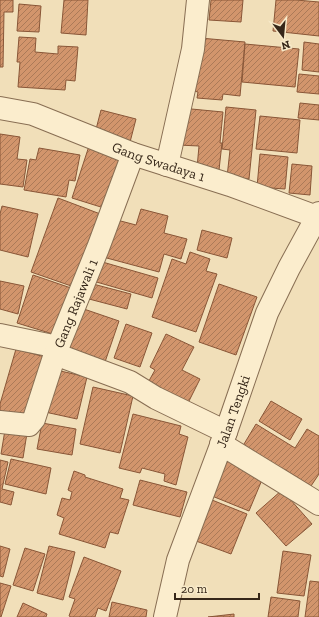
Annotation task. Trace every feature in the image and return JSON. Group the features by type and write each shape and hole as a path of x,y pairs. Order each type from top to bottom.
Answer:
{"street":[{"path":"167,165 193,49 198,0"},
{"name":"Gang Swadaya 1","path":"0,108 33,114 133,154 230,185 318,216"},
{"name":"Gang Rajawali 1","path":"0,422 29,425 34,419 56,350 98,248 133,154"},
{"name":"Jalan Tengki","path":"165,617 178,560 267,313 289,268 318,216"},
{"path":"0,336 56,350 130,382 223,438 319,504"}],"building":[{"path":"0,0 13,0 13,12 4,12 3,67 0,67"},
{"path":"64,0 88,0 86,35 61,33"},
{"path":"211,0 243,0 241,22 209,20"},
{"path":"276,0 319,2 319,36 273,31"},
{"path":"19,4 41,6 39,32 17,31"},
{"path":"19,37 36,38 35,52 58,54 58,46 78,47 75,81 66,80 65,90 18,87 20,62 17,62"},
{"path":"200,38 245,42 240,96 223,94 222,100 197,98 198,92 194,91"},
{"path":"304,42 319,44 319,72 302,70"},
{"path":"245,44 299,49 295,87 242,82"},
{"path":"299,74 319,76 319,94 297,92"},
{"path":"300,103 319,105 319,120 298,118"},
{"path":"226,107 256,110 249,179 227,177 230,150 222,149"},
{"path":"181,108 223,112 219,170 197,168 199,146 178,145"},
{"path":"101,110 136,119 129,146 94,137"},
{"path":"260,116 300,120 297,153 256,149"},
{"path":"0,134 20,137 17,159 27,160 23,187 0,184"},
{"path":"89,146 121,156 104,208 72,198"},
{"path":"39,148 80,155 75,181 69,180 66,197 24,190 30,159 36,160"},
{"path":"260,154 288,157 285,189 257,187"},
{"path":"292,164 312,166 310,195 289,193"},
{"path":"58,198 103,215 77,288 31,272"},
{"path":"2,206 38,214 28,257 0,250 0,214"},
{"path":"141,209 168,216 164,233 187,239 181,259 164,254 159,272 103,257 113,219 136,225"},
{"path":"202,230 232,238 227,258 197,250"},
{"path":"190,252 210,259 206,271 217,274 196,332 152,317 172,259 186,264"},
{"path":"99,261 158,278 152,298 93,281"},
{"path":"33,275 71,288 56,335 17,323"},
{"path":"0,281 24,286 18,314 0,309"},
{"path":"93,284 131,294 127,309 89,299"},
{"path":"219,284 257,297 236,355 199,342"},
{"path":"78,307 119,321 105,362 64,348"},
{"path":"126,324 152,333 140,367 114,358"},
{"path":"166,334 194,347 182,370 200,379 185,409 145,388 155,370 150,367"},
{"path":"16,349 45,357 28,419 0,411 0,404"},
{"path":"56,370 87,377 77,419 45,412"},
{"path":"93,387 133,396 120,453 80,444"},
{"path":"271,401 302,419 290,440 259,421"},
{"path":"133,414 181,426 179,434 188,437 176,485 164,481 165,474 142,468 140,473 119,468"},
{"path":"42,423 76,429 72,455 37,449"},
{"path":"256,424 295,448 307,429 319,436 319,474 311,486 284,469 281,474 241,449"},
{"path":"5,430 27,433 23,458 1,454"},
{"path":"11,459 51,468 46,494 5,484"},
{"path":"0,460 8,462 2,489 14,492 11,505 0,502"},
{"path":"227,460 264,475 249,511 212,496"},
{"path":"74,471 85,475 85,477 123,489 120,498 129,500 118,534 110,532 105,548 59,534 64,518 57,515 62,498 70,500 72,492 68,490"},
{"path":"140,480 187,492 180,517 133,505"},
{"path":"282,490 312,524 286,546 256,513"},
{"path":"212,500 247,514 231,554 196,541"},
{"path":"0,546 10,549 3,577 0,576"},
{"path":"49,546 75,552 63,600 37,593"},
{"path":"25,548 45,554 33,591 13,585"},
{"path":"283,551 311,555 304,596 277,593"},
{"path":"84,557 121,571 106,611 98,608 95,617 71,617 69,616 75,599 69,597"},
{"path":"310,581 319,582 319,617 305,617"},
{"path":"0,583 11,586 1,617 0,617"},
{"path":"271,597 300,601 298,617 268,617"},
{"path":"112,602 147,610 146,617 109,617"},
{"path":"23,603 47,614 46,617 17,617"},
{"path":"234,614 234,617 208,617"}]}
